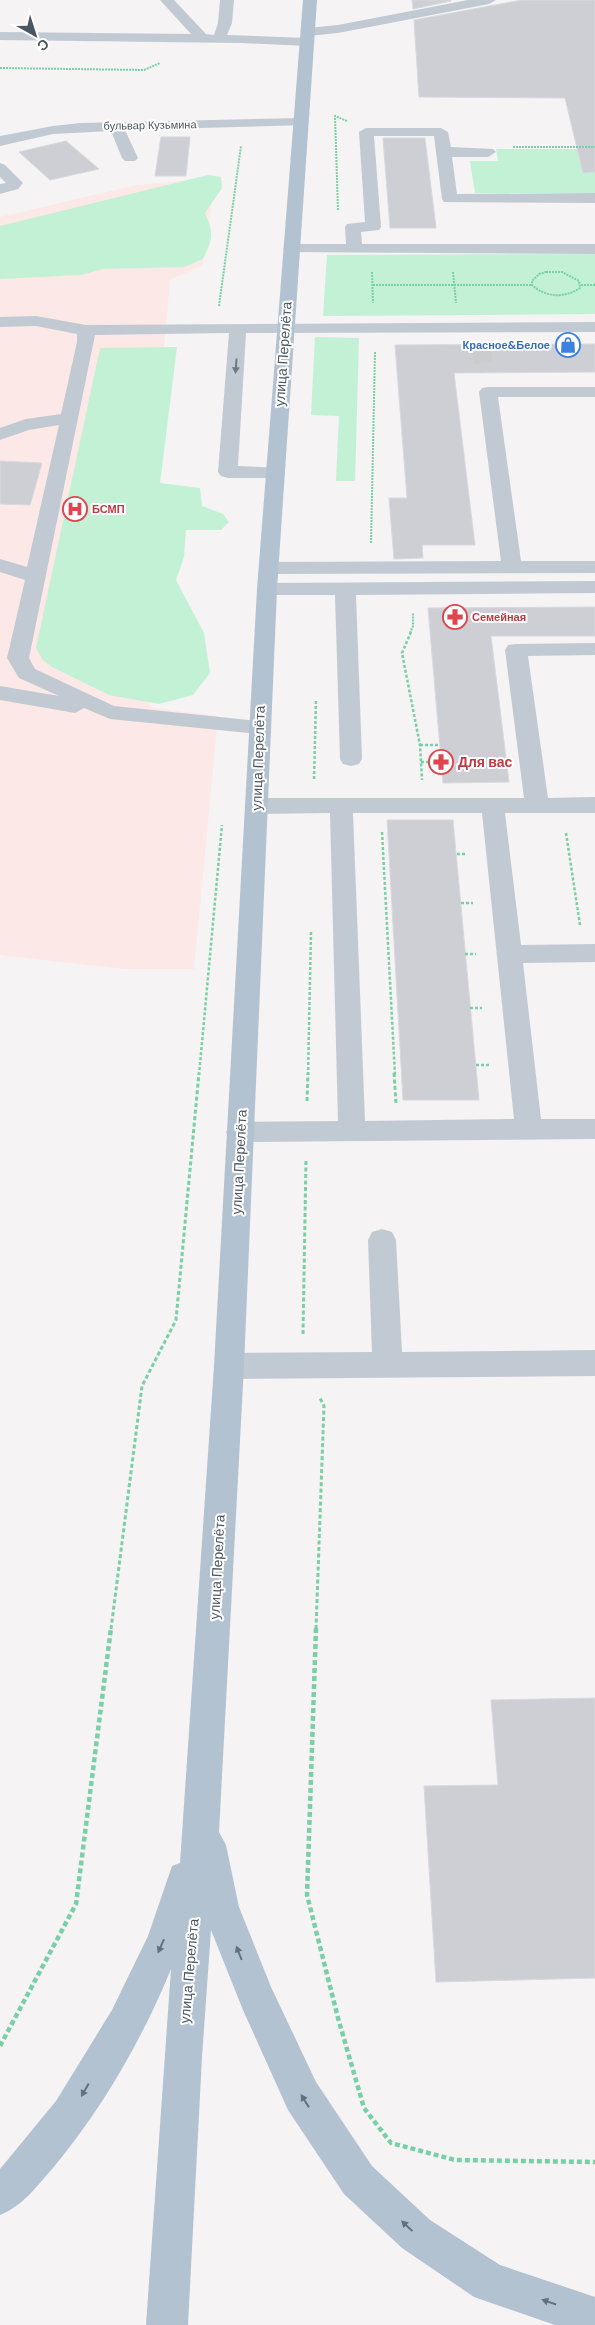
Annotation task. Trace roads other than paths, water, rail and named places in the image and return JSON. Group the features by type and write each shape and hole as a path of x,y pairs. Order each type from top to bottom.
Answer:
{"main road":[{"name":"улица Перелёта","path":"167,2325 182,2057 202,1817 228,1366 268,578 310,0"},
{"path":"0,2195 13,2185 76,2106 136,2005 177,1910 202,1817"},
{"path":"202,1817 222,1907 256,1997 302,2096 358,2180 416,2234 489,2282 595,2318"}],"street":[{"path":"167,0 202,38"},
{"path":"219,38 225,23 227,0"},
{"path":"0,36 307,37 338,29 489,0"},
{"name":"бульвар Кузьмина","path":"0,141 54,130 116,126 301,122"},
{"path":"116,126 130,158"},
{"path":"354,249 353,227 373,227 366,132 441,132 450,199 595,198"},
{"path":"444,152 488,152"},
{"path":"0,168 15,183 12,186 0,189"},
{"path":"291,249 595,249"},
{"path":"0,322 36,321 86,330 459,327 480,336 595,327"},
{"path":"238,328 228,472 275,472"},
{"path":"86,330 86,342 36,577 9,663 110,712"},
{"path":"485,372 512,567"},
{"path":"488,392 595,392"},
{"path":"0,434 26,425 70,418"},
{"path":"0,565 36,577"},
{"path":"268,578 371,568 595,567"},
{"path":"268,578 345,588 595,587"},
{"path":"345,588 351,758"},
{"path":"537,805 516,650 595,649"},
{"path":"0,693 110,712 259,728"},
{"path":"493,805 530,1130"},
{"path":"257,806 595,805"},
{"path":"341,806 352,1131"},
{"path":"510,954 595,953"},
{"path":"240,1132 595,1129"},
{"path":"382,1240 388,1365"},
{"path":"228,1366 595,1363"}],"tunnel":[{"path":"481,344 485,372"}],"place":[{"name":"Красное&Белое","path":"568,345"},
{"name":"БСМП","path":"75,509"},
{"name":"Семейная","path":"455,617"},
{"name":"Для вас","path":"441,762"}]}
